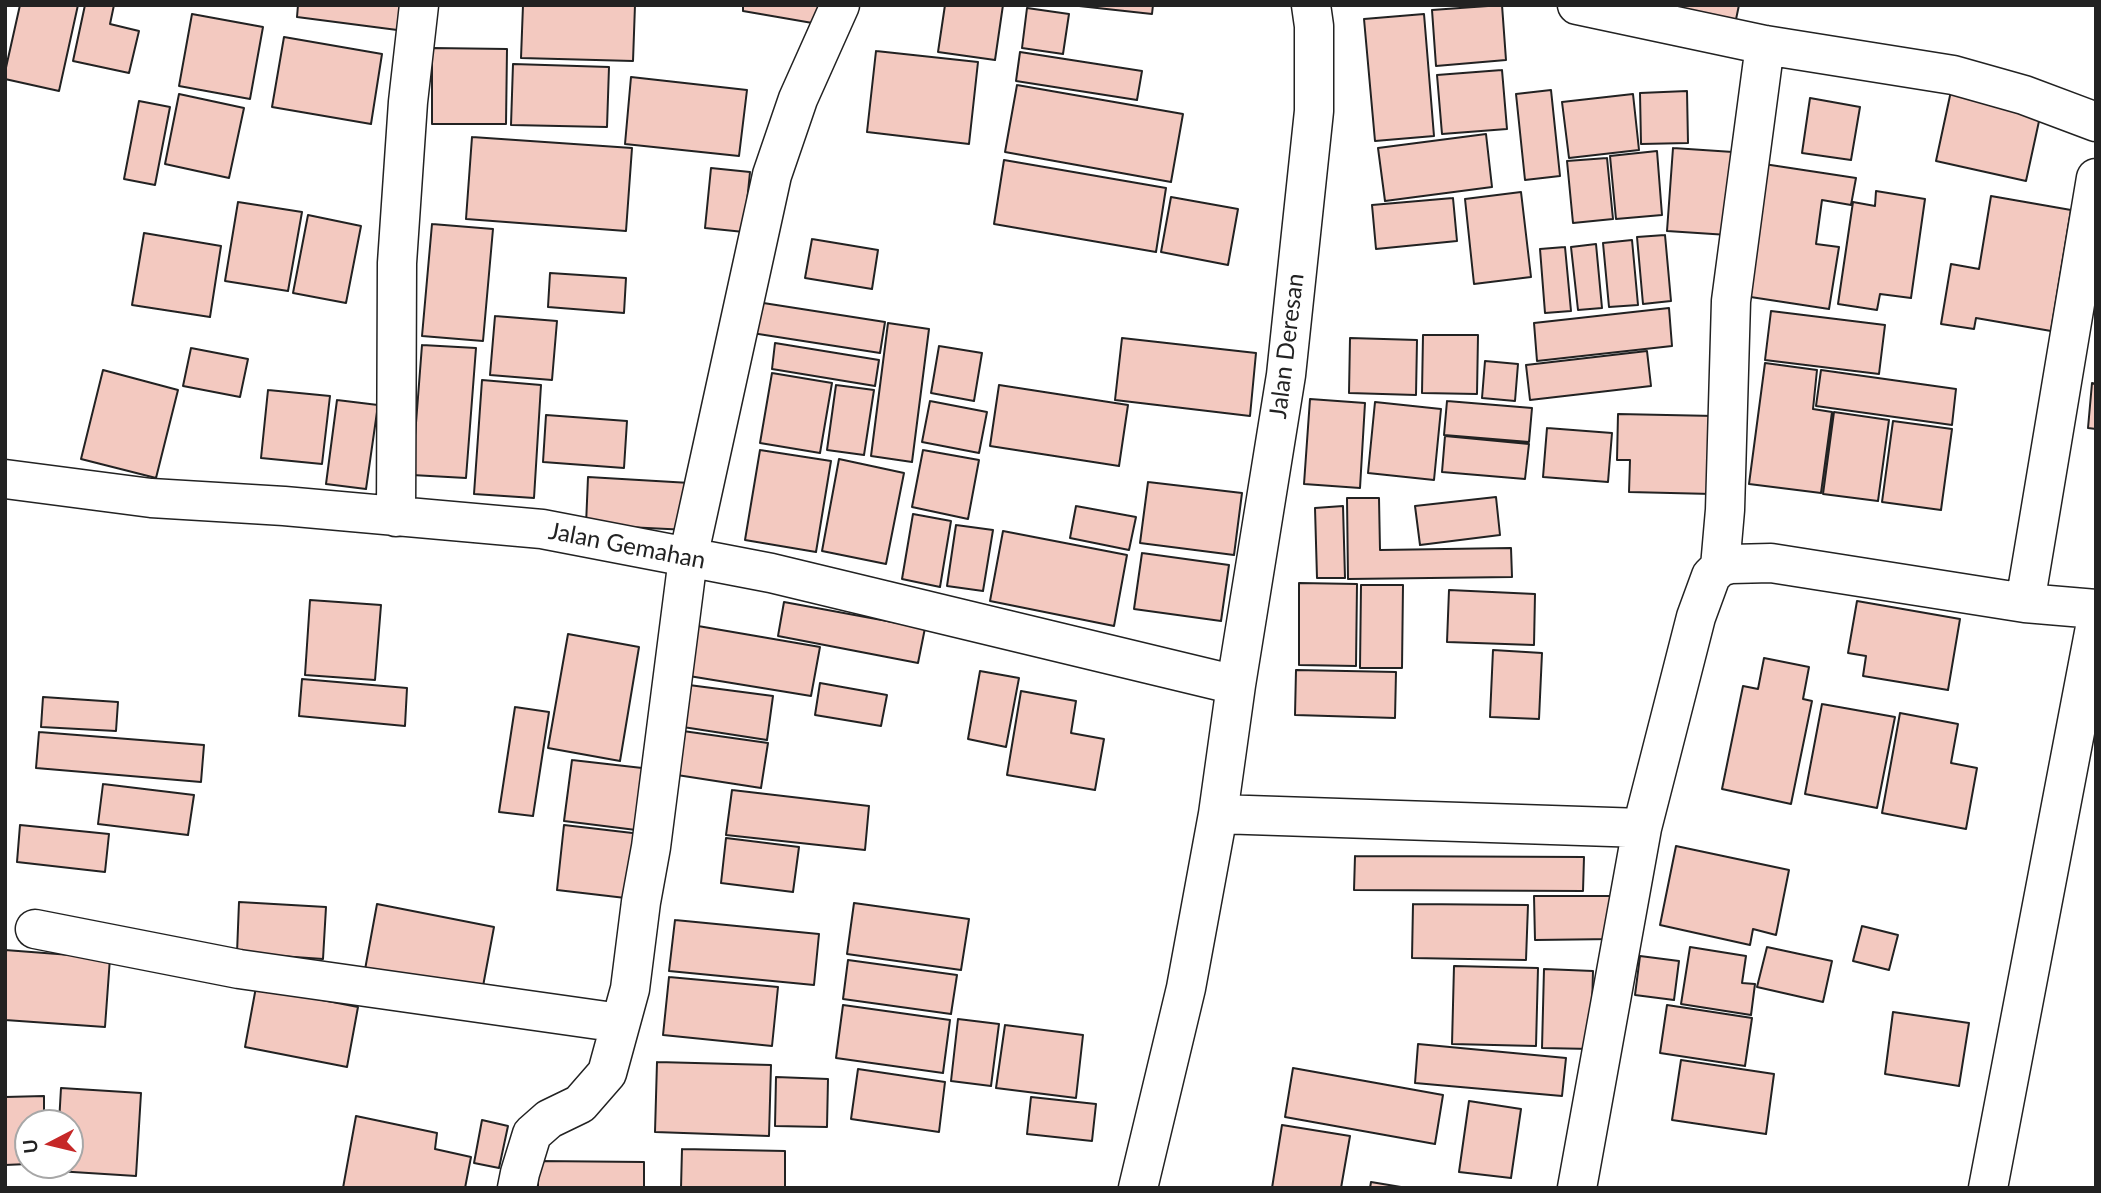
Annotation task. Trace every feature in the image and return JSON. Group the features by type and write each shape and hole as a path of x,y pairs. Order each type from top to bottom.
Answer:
{"street":[{"path":"396,517 397,262 408,102 419,5"},
{"path":"517,1188 532,1134 549,1119 580,1104 607,1073 630,989 688,558 772,175 798,99 839,5"},
{"name":"Jalan Deresan","path":"1138,1188 1186,988 1219,814 1236,685 1286,375 1314,111 1314,26 1311,5"},
{"path":"1577,5 1765,45 1953,75 2024,94 2096,122"},
{"path":"1720,567 1725,510 1731,301 1765,45"},
{"path":"2025,603 2096,178"},
{"name":"Jalan Gemahan","path":"5,479 151,498 284,506 542,529 771,573 1236,685"},
{"path":"1577,1188 1642,828 1696,617 1712,576 1720,567 1731,564 1771,563 2025,603 2096,609"},
{"path":"1988,1188 2096,622"},
{"path":"1219,814 1642,828"},
{"path":"35,929 239,969 620,1023"}],"building":[{"path":"20,5 78,5 59,91 5,79"},
{"path":"85,5 114,5 110,24 139,31 129,73 73,61"},
{"path":"298,5 408,5 405,31 297,17"},
{"path":"523,5 635,5 633,61 521,58"},
{"path":"743,5 828,5 824,25 743,11"},
{"path":"945,5 1003,5 995,60 938,52"},
{"path":"1070,5 1153,5 1152,14"},
{"path":"1502,5 1506,60 1436,66 1432,10"},
{"path":"1639,5 1739,5 1734,29"},
{"path":"1027,8 1069,14 1063,54 1022,48"},
{"path":"192,14 263,27 250,99 179,86"},
{"path":"1424,14 1434,136 1375,141 1364,19"},
{"path":"284,37 382,54 371,124 272,107"},
{"path":"432,48 507,49 506,124 432,124"},
{"path":"876,51 978,62 969,144 867,132"},
{"path":"1020,52 1142,71 1137,100 1016,81"},
{"path":"513,64 609,67 607,127 511,125"},
{"path":"1502,70 1507,129 1442,134 1437,75"},
{"path":"631,77 747,90 739,156 625,144"},
{"path":"1017,85 1183,114 1171,182 1005,152"},
{"path":"1551,90 1560,176 1525,180 1516,94"},
{"path":"1687,91 1688,143 1641,144 1640,93"},
{"path":"1951,91 2041,112 2026,181 1936,161"},
{"path":"179,94 244,108 229,178 165,164"},
{"path":"1633,94 1639,150 1569,158 1562,102"},
{"path":"1810,98 1860,107 1851,160 1802,153"},
{"path":"139,101 170,107 155,185 124,179"},
{"path":"1486,134 1492,187 1385,201 1378,148"},
{"path":"472,137 632,148 626,231 466,219"},
{"path":"1673,148 1733,152 1728,235 1667,231"},
{"path":"1657,151 1662,215 1616,219 1610,156"},
{"path":"1607,158 1613,219 1573,223 1567,161"},
{"path":"1004,160 1166,188 1156,252 994,224"},
{"path":"1764,164 1856,178 1851,205 1822,200 1816,244 1839,247 1829,309 1744,296"},
{"path":"711,168 750,172 744,232 705,228"},
{"path":"1876,191 1925,199 1911,298 1880,294 1877,310 1838,304 1853,202 1875,206"},
{"path":"1521,192 1531,277 1474,284 1465,199"},
{"path":"1991,196 2071,210 2051,331 1976,318 1974,329 1941,324 1951,264 1979,269"},
{"path":"1171,197 1238,209 1228,265 1161,252"},
{"path":"1453,198 1457,241 1376,249 1372,205"},
{"path":"238,202 302,212 288,291 225,281"},
{"path":"308,215 361,226 346,303 293,293"},
{"path":"432,224 493,229 483,341 422,336"},
{"path":"144,233 221,246 210,317 132,305"},
{"path":"1665,235 1671,301 1643,304 1637,237"},
{"path":"812,239 878,250 872,289 805,278"},
{"path":"1632,240 1638,305 1609,307 1603,243"},
{"path":"1596,244 1602,308 1578,310 1571,247"},
{"path":"1565,247 1571,311 1545,313 1540,249"},
{"path":"550,273 626,278 624,313 548,307"},
{"path":"757,302 885,322 880,353 752,333"},
{"path":"1669,308 1672,346 1537,361 1534,323"},
{"path":"1771,311 1885,325 1879,374 1765,360"},
{"path":"495,316 557,321 552,380 490,375"},
{"path":"888,323 929,329 912,462 871,456"},
{"path":"1423,335 1478,335 1477,394 1422,393"},
{"path":"1122,338 1256,353 1250,416 1115,400"},
{"path":"1350,338 1417,340 1416,395 1349,393"},
{"path":"775,343 879,360 875,386 772,369"},
{"path":"422,345 476,348 466,478 412,475"},
{"path":"939,346 982,353 974,401 931,393"},
{"path":"191,348 248,359 240,397 183,386"},
{"path":"1647,351 1651,386 1530,400 1526,365"},
{"path":"1485,361 1518,364 1515,401 1482,398"},
{"path":"1765,363 1817,370 1813,409 1832,412 1821,493 1749,484"},
{"path":"103,370 178,390 156,478 81,459"},
{"path":"1821,370 1956,389 1952,425 1816,406"},
{"path":"772,373 832,383 820,453 760,443"},
{"path":"482,380 541,385 534,498 474,494"},
{"path":"2092,383 2096,384 2096,429 2088,428"},
{"path":"836,385 874,390 864,455 827,450"},
{"path":"999,385 1128,405 1119,466 990,446"},
{"path":"268,390 330,396 322,464 261,458"},
{"path":"1310,399 1365,403 1360,488 1304,484"},
{"path":"337,400 378,405 366,489 326,484"},
{"path":"930,401 987,412 979,453 922,442"},
{"path":"1447,401 1532,408 1529,442 1444,435"},
{"path":"1375,402 1441,409 1434,480 1368,473"},
{"path":"1834,412 1889,420 1878,501 1823,494"},
{"path":"1618,414 1715,416 1712,494 1629,492 1630,460 1617,460"},
{"path":"546,415 627,421 624,468 543,462"},
{"path":"1893,421 1952,429 1941,510 1882,502"},
{"path":"1547,428 1612,433 1608,482 1543,477"},
{"path":"1445,436 1529,444 1525,479 1442,472"},
{"path":"760,450 831,461 816,552 745,540"},
{"path":"923,450 979,460 968,519 912,507"},
{"path":"839,459 904,473 886,564 822,551"},
{"path":"588,477 690,483 688,530 586,525"},
{"path":"1148,482 1242,493 1234,555 1140,543"},
{"path":"1496,497 1500,535 1420,545 1415,506"},
{"path":"1347,498 1379,498 1380,550 1511,548 1512,577 1348,579"},
{"path":"1076,506 1136,517 1129,550 1070,538"},
{"path":"1343,506 1345,578 1317,578 1315,508"},
{"path":"913,514 951,521 940,587 902,579"},
{"path":"956,525 993,530 983,591 947,586"},
{"path":"1003,531 1127,555 1114,626 990,601"},
{"path":"1142,553 1229,565 1221,621 1134,609"},
{"path":"1299,583 1357,584 1356,666 1299,665"},
{"path":"1361,585 1403,585 1402,668 1360,668"},
{"path":"1449,590 1535,594 1534,645 1447,642"},
{"path":"310,600 381,605 375,680 305,675"},
{"path":"1857,601 1960,619 1948,690 1863,676 1866,656 1848,653"},
{"path":"784,602 925,628 918,663 778,636"},
{"path":"698,626 820,647 811,696 689,676"},
{"path":"568,634 639,647 620,761 548,748"},
{"path":"1493,650 1542,653 1539,719 1490,717"},
{"path":"1764,658 1809,667 1803,699 1812,701 1791,804 1722,789 1743,686 1758,689"},
{"path":"1296,670 1396,672 1395,718 1295,715"},
{"path":"980,671 1019,678 1006,747 968,739"},
{"path":"302,679 407,688 405,726 299,716"},
{"path":"820,683 887,695 881,726 815,715"},
{"path":"689,685 773,696 767,740 683,727"},
{"path":"1021,691 1076,701 1071,733 1104,739 1095,790 1007,775"},
{"path":"43,697 118,702 116,731 41,727"},
{"path":"1822,704 1895,717 1877,808 1805,794"},
{"path":"515,707 549,712 533,816 499,812"},
{"path":"1900,713 1958,724 1951,763 1977,768 1966,829 1882,813"},
{"path":"683,731 768,743 761,788 677,775"},
{"path":"39,732 204,745 201,782 36,768"},
{"path":"572,760 651,769 644,831 564,821"},
{"path":"103,784 194,795 188,835 98,824"},
{"path":"732,790 869,806 865,850 726,835"},
{"path":"20,825 109,834 105,872 17,862"},
{"path":"564,825 641,834 634,899 557,890"},
{"path":"726,838 799,847 793,892 721,883"},
{"path":"1676,846 1789,870 1776,935 1753,929 1750,945 1660,925"},
{"path":"1355,856 1584,857 1583,891 1354,890"},
{"path":"1534,896 1614,896 1614,939 1535,940"},
{"path":"239,902 326,907 323,959 237,953"},
{"path":"854,903 969,919 961,970 847,954"},
{"path":"377,904 494,927 481,997 364,975"},
{"path":"1413,904 1528,905 1526,960 1412,958"},
{"path":"675,920 819,934 814,985 669,971"},
{"path":"1862,926 1898,935 1889,970 1853,961"},
{"path":"1690,947 1746,956 1742,983 1755,984 1751,1015 1681,1004"},
{"path":"1767,947 1832,961 1823,1002 1757,987"},
{"path":"5,950 110,958 105,1027 5,1020"},
{"path":"1640,956 1679,961 1674,1000 1635,995"},
{"path":"848,960 957,975 951,1014 843,999"},
{"path":"1454,966 1538,968 1536,1046 1452,1044"},
{"path":"1544,969 1593,971 1591,1049 1542,1048"},
{"path":"669,977 778,987 772,1046 663,1035"},
{"path":"256,987 358,1007 347,1067 245,1047"},
{"path":"843,1005 950,1020 943,1073 836,1058"},
{"path":"1667,1005 1752,1018 1745,1066 1660,1053"},
{"path":"1893,1012 1969,1023 1959,1086 1885,1074"},
{"path":"958,1019 999,1024 991,1086 951,1081"},
{"path":"1005,1025 1083,1035 1076,1098 996,1088"},
{"path":"1418,1044 1566,1058 1562,1096 1415,1083"},
{"path":"1681,1060 1774,1074 1766,1134 1672,1120"},
{"path":"657,1062 771,1065 769,1136 655,1132"},
{"path":"1293,1068 1443,1095 1435,1144 1285,1117"},
{"path":"858,1069 945,1082 939,1132 851,1119"},
{"path":"776,1077 828,1079 827,1127 775,1126"},
{"path":"61,1088 141,1093 136,1176 84,1173 84,1109 60,1109"},
{"path":"44,1096 44,1109 14,1109 14,1165 5,1165 5,1097"},
{"path":"1031,1097 1096,1104 1092,1141 1027,1134"},
{"path":"1469,1101 1521,1109 1511,1178 1459,1172"},
{"path":"356,1116 437,1133 435,1149 471,1157 465,1188 343,1188"},
{"path":"482,1120 508,1126 499,1168 474,1163"},
{"path":"1282,1125 1350,1136 1341,1188 1272,1188"},
{"path":"682,1149 785,1151 785,1188 681,1188"},
{"path":"538,1161 644,1162 644,1188 538,1188"},
{"path":"1371,1182 1407,1188 1370,1188"}]}
